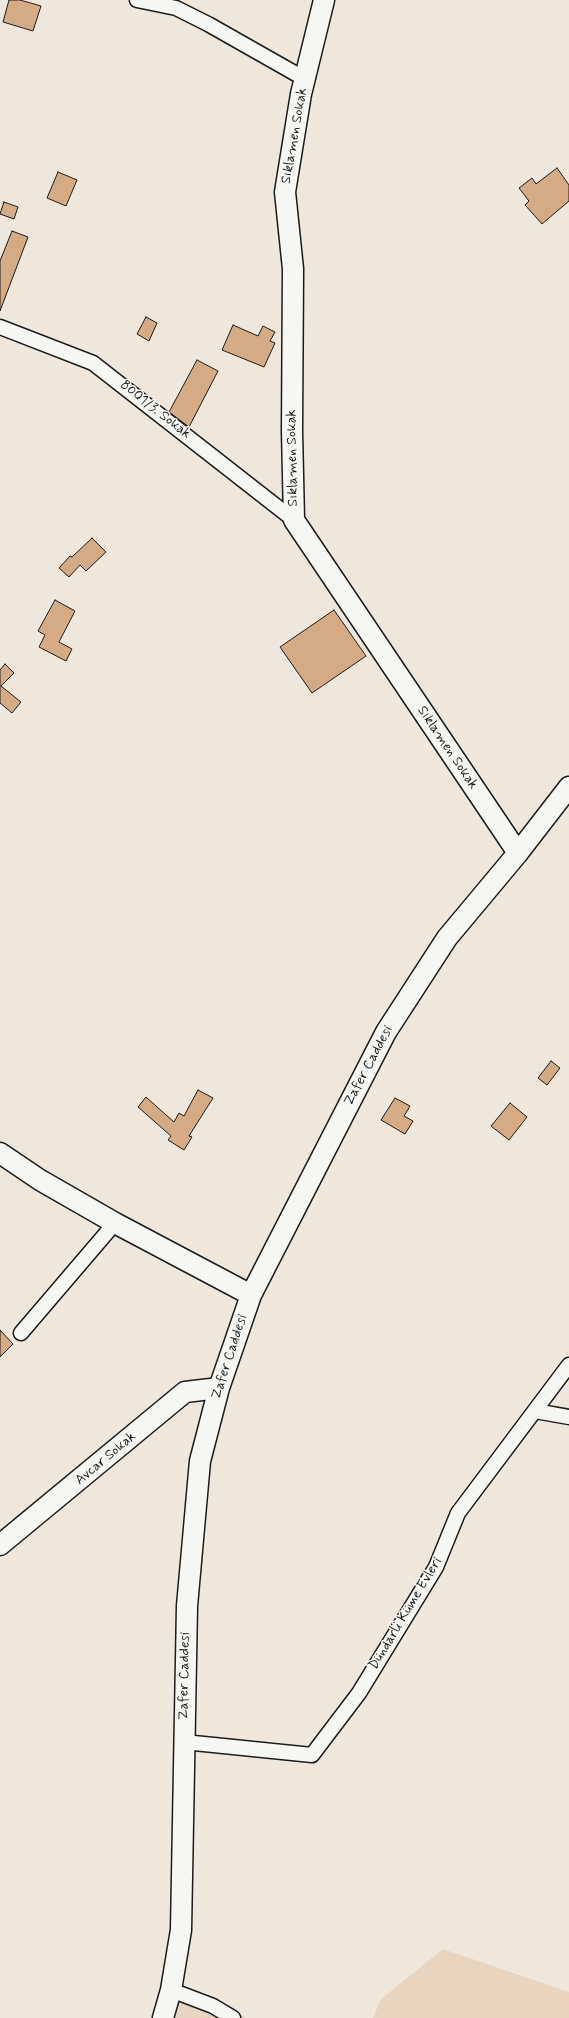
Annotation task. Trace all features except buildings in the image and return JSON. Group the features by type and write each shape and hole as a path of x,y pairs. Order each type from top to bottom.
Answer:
{"street":[{"path":"137,0 176,8 208,24 305,79"},
{"name":"Sıklamen Sokak","path":"324,0 301,94 285,192 293,269 292,431 294,520 518,853"},
{"name":"8001/3. Sokak","path":"0,327 93,363 294,520"},
{"name":"Zafer Caddesi","path":"163,2018 171,1990 181,1930 187,1606 200,1461 219,1388 251,1295 386,1032 447,938 518,853 569,787"},
{"path":"0,1153 40,1180 115,1223 251,1295"},
{"path":"22,1333 115,1223"},
{"name":"Dündarli Küme Evleri","path":"184,1742 312,1755 359,1693 432,1574 458,1513 569,1365"},
{"name":"Avcar Sokak","path":"0,1545 185,1392 219,1388"},
{"path":"535,1411 569,1416"},
{"path":"171,1990 214,2006 233,2018"}],"shaded area":[{"path":"443,1949 569,1992 569,2018 373,2018 381,1999"},
{"path":"183,1994 212,1998 246,2018 173,2018"}]}
